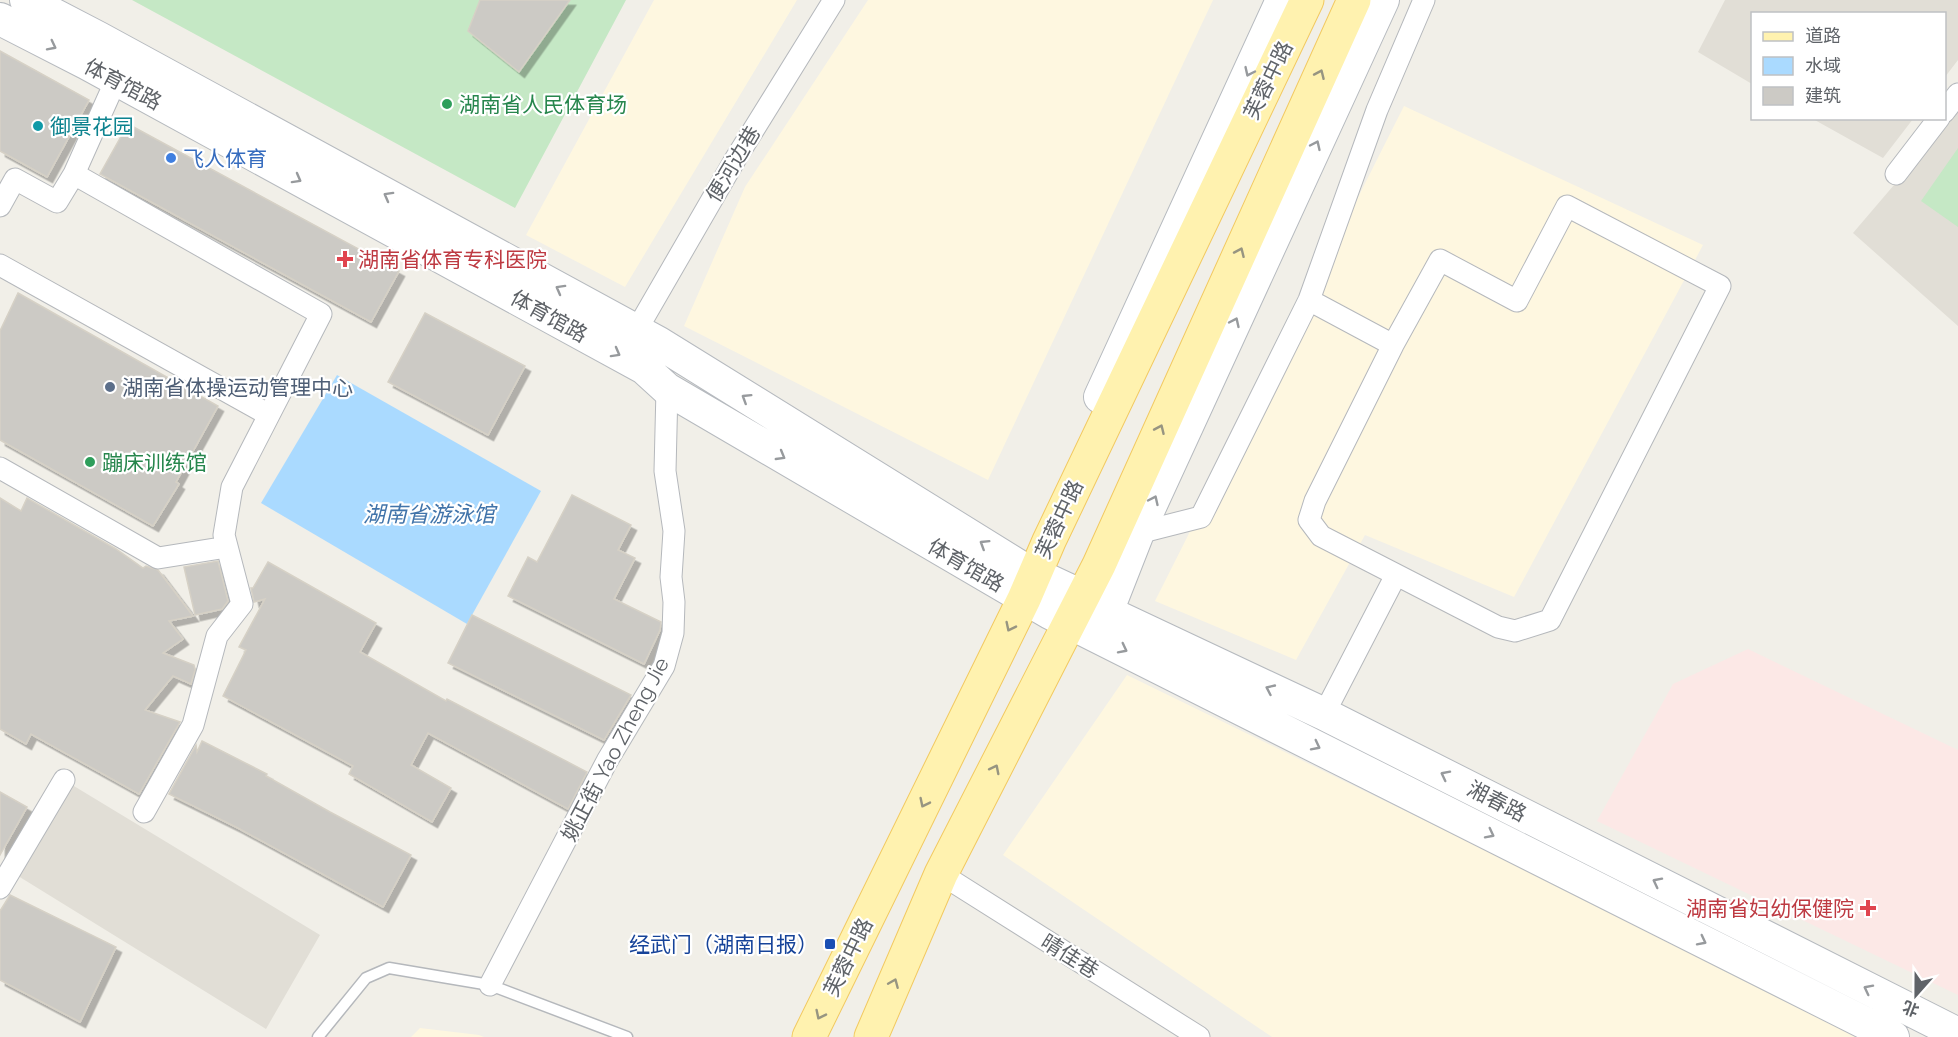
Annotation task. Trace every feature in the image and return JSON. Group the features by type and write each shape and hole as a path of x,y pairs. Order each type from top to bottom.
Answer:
{"main road":[{"name":"芙蓉中路","path":"809,1037 1307,0"},
{"name":"芙蓉中路","path":"871,1037 941,874 1088,610 1099,565 1354,0"},
{"path":"1099,565 1138,533"}],"street":[{"name":"体育馆路","path":"26,0 636,331 1027,580"},
{"name":"便河边巷","path":"636,331 736,158 834,0"},
{"name":"芙蓉中路","path":"1027,580 1282,0"},
{"path":"1088,610 1138,533 1383,0"},
{"path":"1138,533 1201,517 1309,300 1377,110 1424,0"},
{"name":"体育馆路","path":"0,19 645,368 668,389 1027,580"},
{"path":"0,206 15,179 57,202 74,174 116,80"},
{"path":"1946,109 1958,94"},
{"path":"1896,174 1937,120"},
{"path":"74,174 321,314 232,487 224,535 242,604 217,636 193,725 144,812"},
{"path":"1567,206 1720,286 1550,620 1515,631 1498,627 1396,575 1321,536 1309,520 1315,501 1393,345 1440,260 1517,301 1567,206"},
{"path":"0,266 269,415"},
{"path":"1309,300 1393,345"},
{"name":"姚正街 Yao Zheng Jie","path":"490,985 607,761 664,666 673,633 674,602 671,577 674,531 665,471 668,389"},
{"path":"0,468 158,558 227,547"},
{"path":"1324,714 1396,575"},
{"name":"湘春路","path":"1027,580 1088,610 1893,1037"},
{"name":"湘春路","path":"1088,610 1324,714 1958,1034"},
{"path":"0,888 64,780"},
{"name":"晴佳巷","path":"941,874 1199,1037"}],"lane":[{"path":"318,1037 366,978 389,968 490,985 627,1037"}],"shaded area":[{"path":"654,0 797,0 625,287 526,235"},
{"path":"868,0 1213,0 988,480 684,326 745,187"},
{"path":"1725,0 1958,0 1958,60 1946,76 1946,12 1751,12 1751,83 1698,52"},
{"path":"1404,106 1703,245 1514,597 1365,535 1296,660 1155,601"},
{"path":"1958,110 1958,326 1853,233"},
{"path":"1815,120 1912,120 1883,158"},
{"name":"湖南省妇幼保健院","path":"1748,649 1958,750 1958,995 1597,821 1673,684"},
{"path":"1127,675 1868,1037 1272,1037 1003,855"},
{"path":"64,780 320,935 266,1029 10,871"},
{"path":"420,1028 479,1035 484,1037 411,1037"}],"green space":[{"name":"湖南省人民体育场","path":"132,0 626,0 515,208"},
{"path":"1958,148 1958,227 1921,201"}],"water":[{"name":"湖南省游泳馆","path":"337,375 541,491 467,624 261,503"}],"building":[{"path":"480,0 570,0 519,72 468,31"},
{"name":"御景花园","path":"0,51 89,100 47,177 0,151"},
{"path":"128,124 399,271 371,322 100,174"},
{"path":"18,293 218,406 176,482 179,484 153,526 0,440 0,331"},
{"path":"425,313 525,366 488,435 388,382"},
{"path":"572,495 631,525 618,550 635,558 614,599 661,622 660,630 644,664 508,596 528,557 537,562"},
{"path":"0,498 21,511 27,498 116,549 143,568 146,566 158,570 193,616 169,621 183,639 163,653 194,665 195,670 191,684 173,676 145,710 180,722 139,794 31,734 26,744 0,729"},
{"path":"218,561 228,601 222,609 195,615 184,567"},
{"path":"268,562 376,623 360,652 446,701 447,699 587,772 568,809 428,733 411,765 451,788 432,822 349,774 353,766 223,696 246,650 239,647 265,599 254,602 251,588"},
{"path":"472,615 631,695 604,740 448,663"},
{"path":"202,741 267,774 266,776 330,812 411,855 383,907 238,828 169,794 196,745 197,752"},
{"path":"0,792 27,807 0,855"},
{"path":"10,895 116,947 80,1022 0,980 0,911"}],"place":[{"name":"湖南省人民体育场","path":"447,104"},
{"name":"御景花园","path":"38,126"},
{"name":"飞人体育","path":"171,158"},
{"name":"湖南省体育专科医院","path":"345,259"},
{"name":"湖南省体操运动管理中心","path":"110,387"},
{"name":"蹦床训练馆","path":"90,462"},
{"name":"湖南省妇幼保健院","path":"1868,908"},
{"name":"经武门（湖南日报）","path":"830,944"}]}
